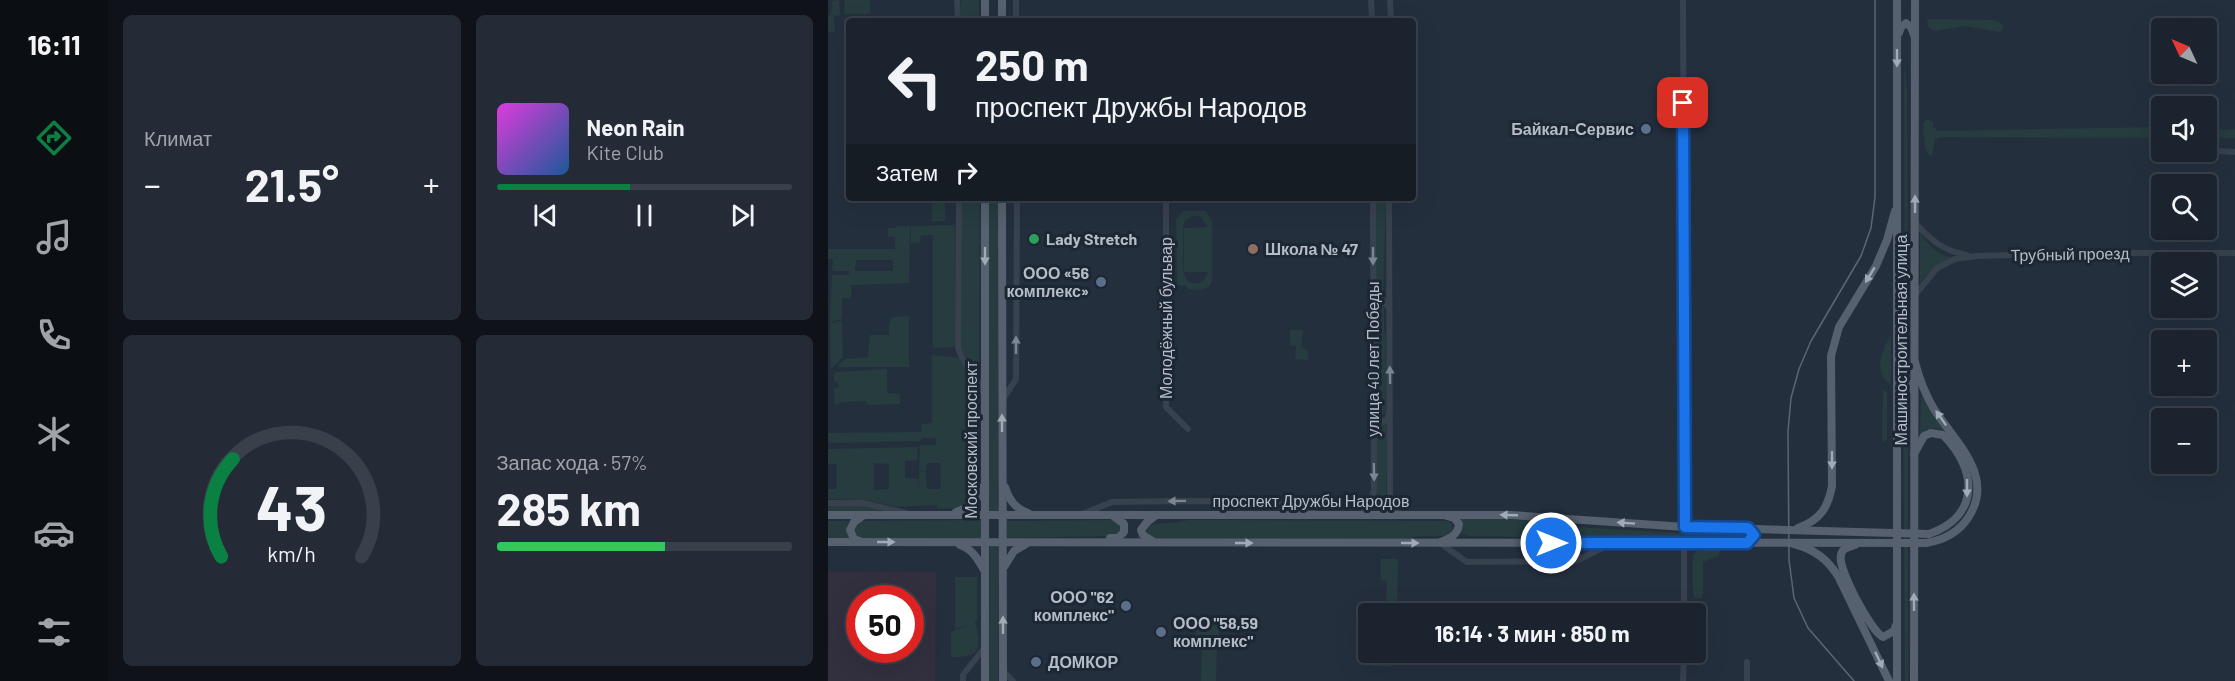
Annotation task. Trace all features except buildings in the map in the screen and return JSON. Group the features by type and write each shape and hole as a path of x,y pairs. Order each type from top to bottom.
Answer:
{"main road":[{"path":"985,0 985,18"},
{"path":"1002,0 1002,18"},
{"name":"Машиностроительная улица","path":"1897,681 1898,0"},
{"name":"Машиностроительная улица","path":"1914,681 1915,0"},
{"path":"1897,39 1902,27 1906,24 1911,27 1915,39"},
{"name":"Московский проспект","path":"985,201 985,681"},
{"name":"Московский проспект","path":"1002,201 1003,681"},
{"path":"1794,529 1810,524 1820,517 1829,503 1832,486 1831,356 1839,327 1876,266 1887,240 1897,201"},
{"path":"828,542 1863,543 1936,541 1951,536 1958,530 1975,507 1978,491 1975,470 1934,408 1915,362"},
{"path":"1897,392 1907,383 1915,393"},
{"name":"проспект Дружбы Народов","path":"828,514 1511,515 1685,527 1929,534 1943,529 1956,520 1968,496 1968,482 1965,471 1946,439 1937,434 1924,436 1914,454"},
{"path":"1003,482 1010,501 1032,515"},
{"path":"951,515 971,507 977,500 984,483"},
{"path":"863,542 854,539 850,530 854,522 865,515"},
{"path":"1082,543 1095,539 1118,538 1124,532 1124,525 1119,519 1110,515"},
{"path":"1156,543 1143,535 1141,530 1157,515"},
{"path":"1439,543 1454,536 1459,525 1454,518 1443,515"},
{"path":"1568,520 1557,524 1554,530 1557,537 1568,543"},
{"path":"1747,543 1754,535 1748,528"},
{"path":"1780,542 1800,546 1819,554 1829,562 1889,681"},
{"path":"950,543 968,548 986,572"},
{"path":"1003,568 1014,551 1031,543"},
{"path":"1863,543 1844,549 1841,554 1844,571 1877,634 1882,637 1888,635 1894,631 1897,624"}],"street":[{"path":"957,0 958,18"},
{"path":"1016,0 1016,18"},
{"path":"1371,0 1371,18"},
{"path":"1390,0 1390,18"},
{"path":"1683,0 1685,527"},
{"path":"2217,151 2235,152"},
{"path":"959,201 958,348 961,356 977,377 984,396"},
{"path":"1002,399 1016,379 1017,201"},
{"name":"Молодёжный бульвар","path":"1166,201 1166,407 1188,429"},
{"name":"улица 40 лет Победы","path":"1361,515 1368,508 1374,493 1373,201"},
{"name":"улица 40 лет Победы","path":"1389,201 1390,500 1398,515"},
{"path":"1915,223 1939,247 1976,256"},
{"name":"Трубный проезд","path":"1976,256 2235,253"},
{"path":"1915,296 1937,268 1955,259 1976,256"},
{"path":"1373,306 1380,299 1389,309"},
{"path":"1373,408 1379,420 1383,422 1387,420 1390,410"},
{"path":"1080,515 1112,502 1185,501 1296,502 1316,514"},
{"path":"828,503 864,503 916,515"},
{"path":"1439,543 1467,562 1576,561 1612,543"},
{"path":"1684,543 1684,603"},
{"path":"963,681 963,675 985,647"},
{"path":"1683,681 1684,663"},
{"path":"1747,663 1747,681"},
{"path":"1003,671 1012,681"}],"shaded area":[{"path":"828,572 936,572 935,681 828,681"}],"green space":[{"path":"839,0 840,15 834,16 835,32 828,32 828,17 831,14 832,1"},
{"path":"845,0 870,0 870,14 844,14"},
{"path":"961,0 979,0 979,18 961,18"},
{"path":"1927,19 1993,20 2000,22 2004,28 2000,32 1965,26 1934,31 1929,28"},
{"path":"1904,64 1907,89 1908,381 1905,381"},
{"path":"1927,119 1933,122 1933,127 1938,131 2151,127 2151,138 1940,137 1935,140 1932,155 1929,155 1925,148 1923,124"},
{"path":"2235,129 2235,138 2217,138 2217,130"},
{"path":"932,201 945,201 945,221 932,221"},
{"path":"961,201 980,201 979,372 961,350"},
{"path":"989,201 998,201 998,512 989,512"},
{"path":"1376,201 1386,201 1383,297 1376,297"},
{"path":"1183,211 1206,211 1212,221 1212,281 1209,287 1200,290 1177,285 1176,220","holes":["1193,216 1200,216 1208,227 1184,228 1184,272 1208,272 1203,281 1194,283 1187,281 1183,272 1183,227 1185,221"]},
{"path":"955,225 955,347 933,348 933,235 921,235 920,242 911,243 911,226"},
{"path":"897,226 910,226 909,283 851,285 851,298 842,298 842,319 830,322 832,275 849,275 849,271 832,271 833,259 828,259 828,249 895,249 895,237 888,237 888,228","holes":["856,260 893,260 893,271 855,271"]},
{"path":"1920,232 1935,250 1957,258 1933,268 1920,283"},
{"path":"1382,303 1386,337 1387,411 1382,414 1378,411 1376,306"},
{"path":"909,316 909,367 837,367 845,359 868,357 870,335 889,335 889,324 892,317"},
{"path":"842,321 843,357 831,369 830,323"},
{"path":"1290,330 1303,330 1301,347 1308,351 1308,360 1295,359 1296,346 1290,345"},
{"path":"1891,335 1891,385 1882,374 1880,361"},
{"path":"932,355 960,358 971,372 979,389 978,491 972,502 962,507 937,509 937,505 897,507 866,500 828,499 828,489 837,489 837,464 828,464 828,449 918,447 917,460 905,461 905,478 918,479 919,489 919,471 926,472 927,489 941,489 940,463 927,463 926,471 919,470 920,445 936,445 936,438 923,438 920,441 828,443 828,433 921,432 922,424 932,423","holes":["874,463 889,464 889,489 874,490"]},
{"path":"887,369 887,393 900,394 900,404 868,405 866,401 835,404 834,389 839,387 839,383 834,381 836,372"},
{"path":"1883,389 1887,393 1887,439 1884,442 1882,439"},
{"path":"1903,395 1908,444 1908,681 1905,681"},
{"path":"1921,395 1947,434 1933,428 1920,434"},
{"path":"1387,422 1386,506 1376,506 1376,435 1378,423"},
{"path":"828,505 865,506 882,510 877,513 828,512"},
{"path":"1459,518 1552,523 1549,531 1551,537 1469,536 1459,533"},
{"path":"981,520 981,538 861,539 853,533 854,526 859,521"},
{"path":"1112,520 1119,524 1121,530 1112,536 1007,538 1007,521"},
{"path":"1188,520 1448,521 1452,524 1453,530 1446,536 1417,536 1403,539 1152,538 1146,532 1149,525"},
{"path":"828,521 850,521 847,527 851,539 828,539"},
{"path":"1560,526 1751,535 1750,537 1566,537 1558,533"},
{"path":"990,546 998,546 998,681 989,681"},
{"path":"1721,549 1718,556 1703,562 1703,594 1701,598 1695,598 1693,556 1697,551"},
{"path":"1381,559 1398,559 1397,603 1386,603 1387,581 1381,580"},
{"path":"955,577 977,577 977,621 975,622 977,650 968,656 961,657 951,657 951,632 971,624 955,629"},
{"path":"1196,625 1219,625 1219,637 1196,637"},
{"path":"1202,648 1217,648 1216,681 1201,681"},
{"path":"1372,663 1396,663 1391,667 1371,666"}],"tram line":[{"path":"1854,681 1808,628 1794,598 1789,560 1788,431 1791,398 1799,369 1811,341 1861,256 1871,228 1875,197 1875,0"}],"place":[{"name":"Байкал-Сервис","path":"1646,129"},
{"name":"Lady Stretch","path":"1034,239"},
{"name":"Школа № 47","path":"1253,249"},
{"name":"ООО «56 комплекс»","path":"1101,282"},
{"name":"ООО \"62 комплекс\"","path":"1126,606"},
{"name":"ООО \"58,59 комплекс\"","path":"1161,632"},
{"name":"ДОМКОР","path":"1036,662"}],"route":[{"path":"1551,543 1747,543 1754,535 1748,528 1685,527 1683,103"}]}
